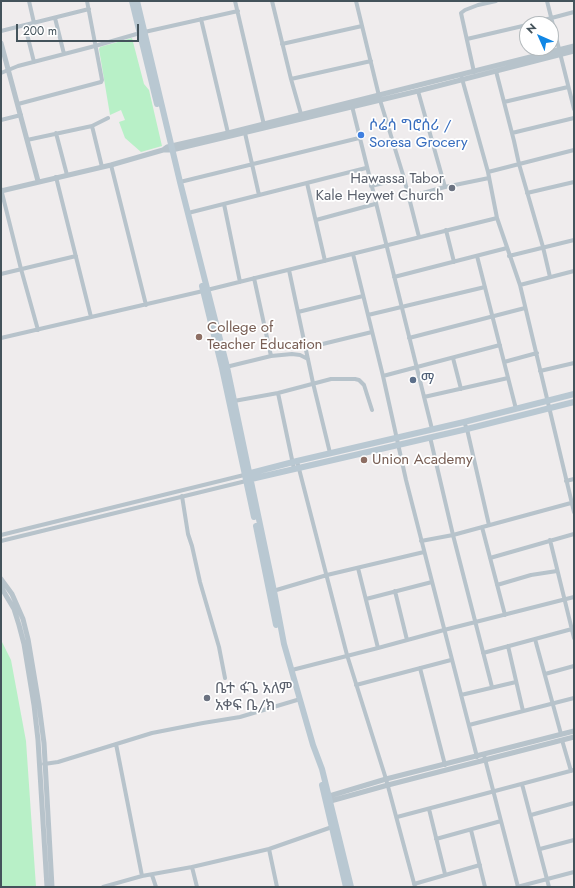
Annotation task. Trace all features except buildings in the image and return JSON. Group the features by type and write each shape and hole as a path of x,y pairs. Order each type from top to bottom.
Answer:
{"main road":[{"path":"132,1 142,32"},
{"path":"137,1 142,32 168,149 232,402 284,644 328,799 351,887"},
{"path":"168,149 180,182 205,291"},
{"path":"248,477 295,461 464,422 574,394"},
{"path":"248,477 297,469 574,402"},
{"path":"272,591 280,645 328,799 332,827 346,887"}],"street":[{"path":"29,1 34,23"},
{"path":"18,104 100,83 102,80 87,1"},
{"path":"235,1 264,125"},
{"path":"272,1 301,114"},
{"path":"356,1 380,97 404,178 419,237"},
{"path":"474,72 461,13 478,3 496,1"},
{"path":"547,1 551,16"},
{"path":"1,31 89,9"},
{"path":"1,73 9,69 142,32 238,11"},
{"path":"559,16 574,12"},
{"path":"55,18 64,54"},
{"path":"201,19 228,133"},
{"path":"25,26 34,62"},
{"path":"282,44 362,26"},
{"path":"467,39 519,26"},
{"path":"1,43 2,52 9,69 38,181"},
{"path":"168,149 245,133 264,125 301,114 380,97 461,77 496,72 560,52 574,46"},
{"path":"559,48 574,110"},
{"path":"38,330 1,190 111,165 228,133 352,106 380,97 418,91 474,72 560,52 574,51"},
{"path":"291,79 371,61"},
{"path":"496,72 550,277"},
{"path":"461,77 488,172 497,218 520,285 574,512"},
{"path":"504,102 568,87"},
{"path":"418,91 445,187"},
{"path":"352,106 370,186 432,429"},
{"path":"1,120 21,115"},
{"path":"27,140 92,126 108,118"},
{"path":"512,133 574,118"},
{"path":"92,126 102,167"},
{"path":"56,133 67,175"},
{"path":"245,133 259,195"},
{"path":"180,182 359,138"},
{"path":"488,172 574,150"},
{"path":"111,165 146,304"},
{"path":"188,213 366,168"},
{"path":"56,177 91,317"},
{"path":"370,186 404,178"},
{"path":"408,197 445,187 489,178"},
{"path":"527,193 574,182"},
{"path":"307,183 325,261"},
{"path":"224,204 240,282"},
{"path":"316,220 375,204"},
{"path":"1,338 205,291 497,218"},
{"path":"446,230 454,262"},
{"path":"509,256 574,240"},
{"path":"394,277 507,248"},
{"path":"353,254 421,541 439,606 451,660 477,759"},
{"path":"1,274 76,256"},
{"path":"477,256 516,409"},
{"path":"289,270 313,383 330,453"},
{"path":"520,285 574,271"},
{"path":"254,278 271,356"},
{"path":"368,315 402,308 485,286"},
{"path":"298,312 363,296"},
{"path":"409,338 492,315 525,308"},
{"path":"306,348 372,332"},
{"path":"383,376 500,345"},
{"path":"504,362 536,353"},
{"path":"224,368 271,356 292,354 300,355 308,359"},
{"path":"453,358 461,389"},
{"path":"540,371 574,363"},
{"path":"424,397 508,378"},
{"path":"232,402 278,393 331,379 359,380 366,390 372,410"},
{"path":"278,393 347,655 387,782 414,885 445,874 480,865"},
{"path":"464,422 467,429 489,525"},
{"path":"430,437 453,535 492,687"},
{"path":"1,541 182,496 248,477"},
{"path":"1,535 248,477"},
{"path":"566,481 574,479"},
{"path":"182,496 188,534 219,647 225,678"},
{"path":"421,541 453,535 572,503"},
{"path":"482,527 505,615"},
{"path":"20,530 23,535"},
{"path":"490,558 574,534"},
{"path":"550,540 574,638"},
{"path":"272,591 327,575 424,552"},
{"path":"358,568 378,648"},
{"path":"497,584 531,575 557,571"},
{"path":"1,579 12,594 23,619 28,639 42,764 52,887"},
{"path":"366,599 432,582"},
{"path":"1,587 14,609 19,625 36,705"},
{"path":"395,591 408,640"},
{"path":"292,670 574,597"},
{"path":"483,653 572,629"},
{"path":"397,818 572,771 535,639"},
{"path":"508,646 523,711"},
{"path":"356,685 451,660"},
{"path":"545,674 574,666"},
{"path":"420,668 445,765"},
{"path":"461,695 516,682"},
{"path":"468,725 574,698"},
{"path":"42,764 58,762 152,733 240,717 297,700"},
{"path":"387,782 562,737 574,731"},
{"path":"562,737 574,737"},
{"path":"116,744 142,876"},
{"path":"485,757 518,887 574,872"},
{"path":"328,799 445,765 477,759"},
{"path":"42,764 47,887"},
{"path":"522,784 550,887"},
{"path":"531,815 574,803"},
{"path":"428,809 445,874"},
{"path":"436,839 501,821"},
{"path":"103,887 142,876 192,867 269,849 332,827"},
{"path":"471,830 485,887"},
{"path":"540,849 574,840"},
{"path":"269,849 277,887"},
{"path":"192,867 197,887"},
{"path":"152,875 156,887"}],"green space":[{"path":"132,38 144,84 149,90 162,146 141,152 125,138 119,122 125,120 121,110 110,115 99,49 100,47"},
{"path":"1,640 11,660 26,741 36,887 1,887"}],"place":[{"name":"ሶሬሳ ግሮሰሪ / Soresa Grocery","path":"361,135"},
{"name":"Hawassa Tabor Kale Heywet Church","path":"452,188"},
{"name":"College of Teacher Education","path":"199,337"},
{"name":"ማ","path":"413,380"},
{"name":"Union Academy","path":"364,460"},
{"name":"ቤተ ፋጌ አለም አቀፍ ቤ/ክ","path":"207,698"}]}
